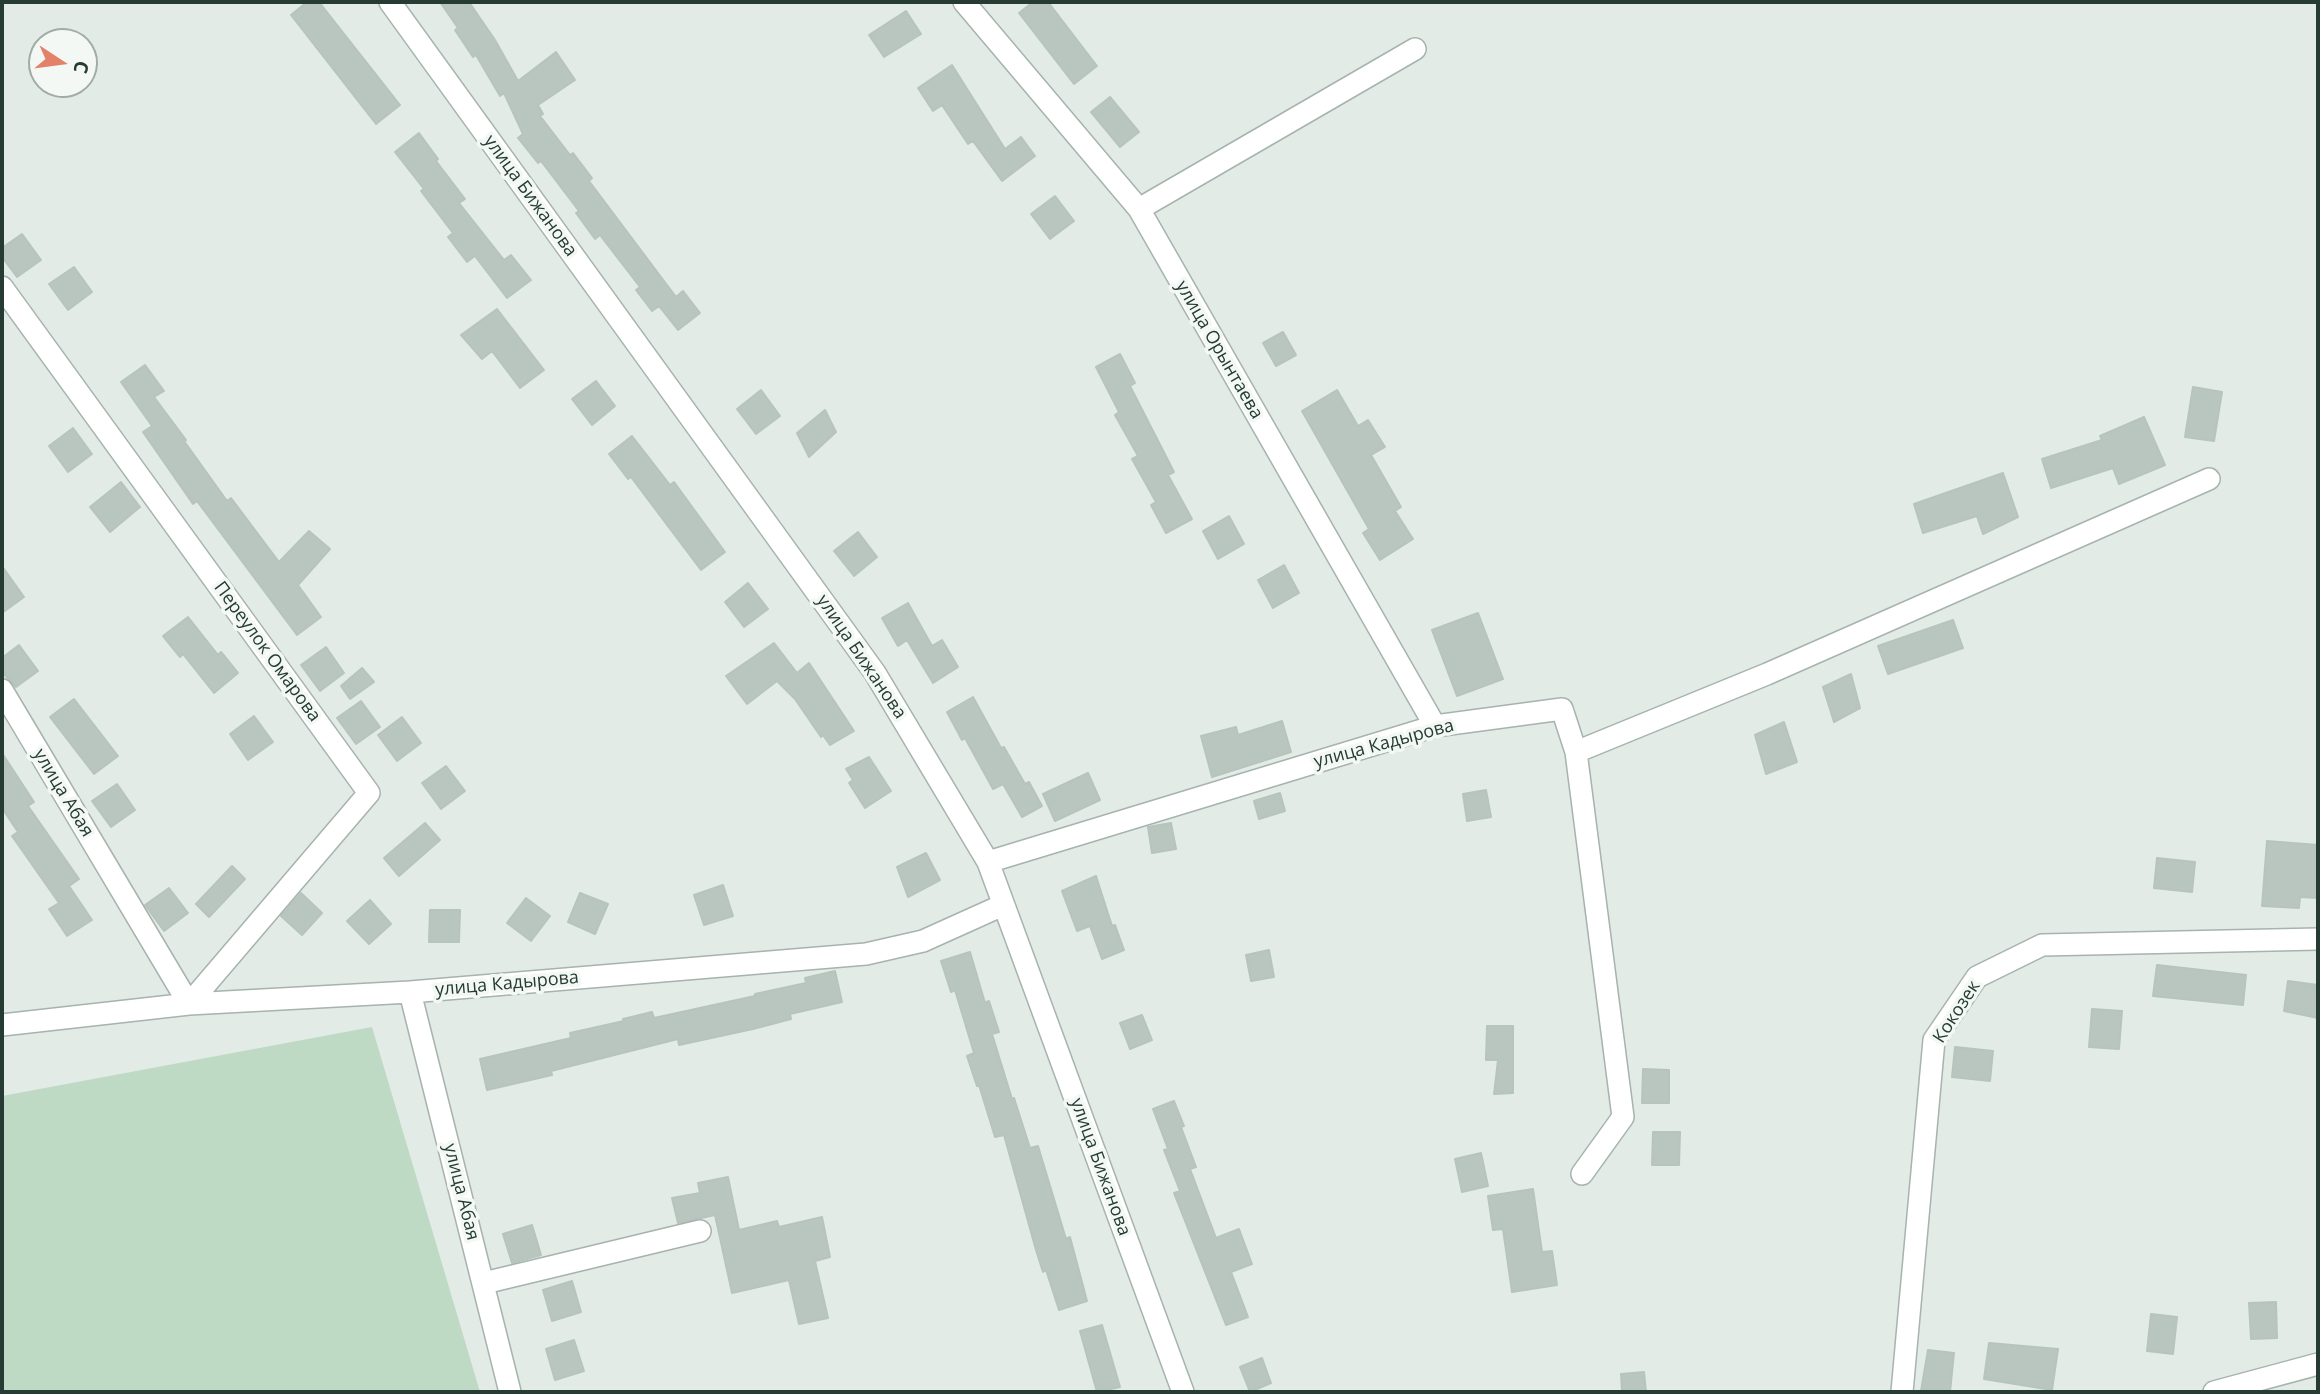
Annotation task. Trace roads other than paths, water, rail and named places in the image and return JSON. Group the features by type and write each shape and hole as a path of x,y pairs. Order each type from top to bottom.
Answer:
{"street":[{"name":"улица Бижанова","path":"390,2 875,673 988,862 1183,1392"},
{"name":"улица Орынтаева","path":"964,2 1139,209 1435,726"},
{"path":"1139,209 1415,49"},
{"name":"Переулок Омарова","path":"2,287 369,793 189,1004"},
{"path":"1576,752 1768,674 2209,478"},
{"name":"улица Абая","path":"2,690 189,1004"},
{"name":"улица Кадырова","path":"988,862 1435,726 1563,709 1576,752 1623,1117 1582,1174"},
{"name":"улица Кадырова","path":"2,1025 189,1004 410,992 866,954 923,941 1003,905"},
{"name":"Кокозек","path":"1902,1392 1934,1041 1976,977 2042,944 2318,939"},
{"name":"улица Абая","path":"410,992 510,1392"},
{"path":"484,1283 700,1231"},
{"path":"2214,1392 2318,1364"}]}
